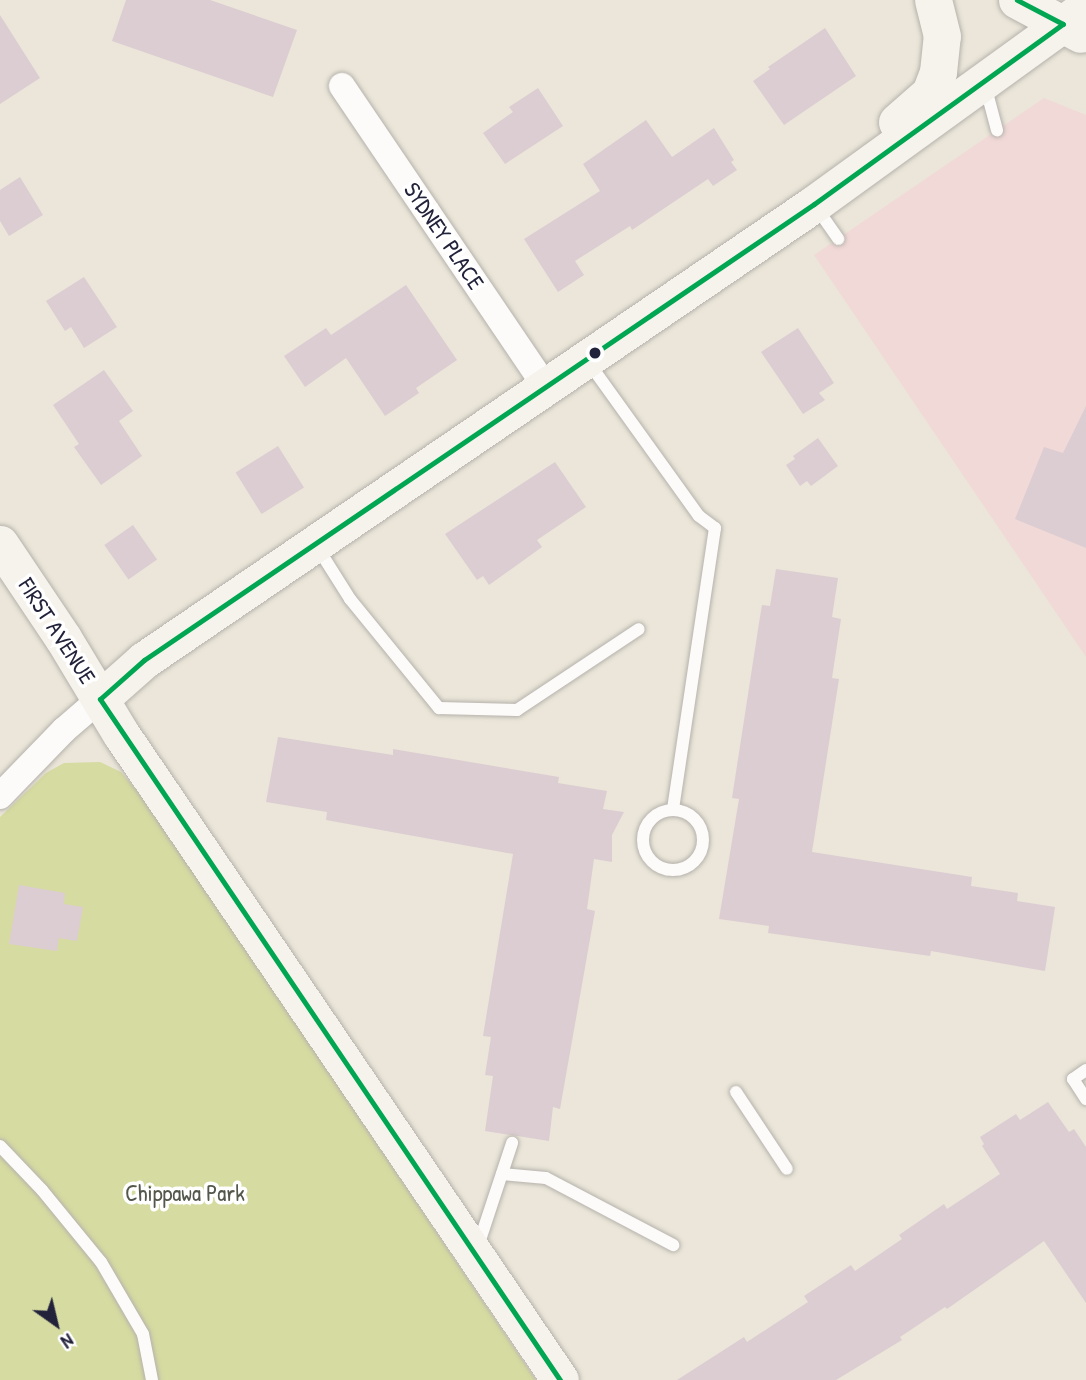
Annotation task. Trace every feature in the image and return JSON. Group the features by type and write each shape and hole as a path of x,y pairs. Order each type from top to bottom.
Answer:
{"street":[{"path":"814,204 855,159 930,93 939,72 942,36 933,0"},
{"path":"1017,0 1078,23"},
{"path":"0,796 64,730 144,660 814,204 985,81 1078,23"},
{"name":"SYDNEY PLACE","path":"342,86 546,387"},
{"name":"FIRST AVENUE","path":"0,544 100,699 560,1380"}],"lane":[{"path":"985,81 997,130"},
{"path":"814,204 838,239"},
{"path":"586,360 699,516 715,528 673,810"},
{"path":"316,545 350,599 439,708 517,710 639,629"},
{"path":"673,810 691,816 702,832 703,842 695,860 687,866 661,869 645,852 644,832 654,816 673,810"},
{"path":"1086,1070 1073,1079 1086,1099"},
{"path":"736,1092 787,1169"},
{"path":"475,1255 512,1143"},
{"path":"0,1146 42,1190 101,1262 143,1334 152,1380"},
{"path":"502,1174 546,1178 673,1245"}],"shaded area":[{"path":"1044,98 1086,115 1086,657 814,255"}],"green space":[{"name":"Chippawa Park","path":"100,762 121,772 147,802 536,1380 0,1380 0,817 46,773 64,763"}],"building":[{"path":"126,0 210,0 297,30 273,97 112,41"},
{"path":"0,15 40,78 0,104"},
{"path":"825,28 856,76 784,125 753,81 770,69 768,67"},
{"path":"538,88 563,126 505,164 483,133 513,112 509,107"},
{"path":"646,120 672,157 714,128 734,160 731,162 737,170 713,186 708,179 632,230 630,226 575,261 584,275 558,292 524,239 600,191 583,164"},
{"path":"20,177 43,215 9,236 0,221 0,190"},
{"path":"84,277 117,327 84,348 71,327 65,331 46,301"},
{"path":"406,285 457,360 416,388 419,393 385,416 346,358 305,387 284,356 326,328 331,335"},
{"path":"798,328 834,383 819,393 825,400 803,414 761,352"},
{"path":"104,370 133,411 119,421 142,456 101,485 74,447 79,444 53,405"},
{"path":"1086,406 1086,548 1015,519 1044,447 1063,453"},
{"path":"818,438 838,466 811,486 807,481 800,486 786,465 795,459 793,456"},
{"path":"278,446 304,488 262,514 236,472"},
{"path":"555,462 586,507 537,540 542,547 489,585 483,576 477,580 445,534"},
{"path":"133,525 157,559 128,579 104,545"},
{"path":"776,569 838,578 832,617 841,619 832,678 839,679 812,852 972,877 971,886 1018,893 1017,901 1055,907 1045,971 931,951 930,956 768,933 769,926 719,919 739,799 732,798 759,623 762,605 770,606"},
{"path":"278,737 393,755 393,749 559,777 558,783 607,791 603,809 624,812 612,835 612,862 594,859 587,909 595,911 560,1109 553,1107 549,1141 485,1131 493,1076 485,1075 491,1037 483,1036 513,854 326,820 327,812 266,802"},
{"path":"19,885 65,893 64,904 83,907 77,941 59,938 57,951 9,944"},
{"path":"1048,1102 1069,1132 1074,1129 1086,1147 1086,1303 1044,1241 947,1309 945,1307 900,1337 902,1340 836,1380 677,1380 744,1337 747,1342 808,1302 804,1296 851,1265 855,1271 902,1239 899,1235 944,1204 947,1209 1000,1174 982,1146 984,1144 980,1137 1016,1114 1020,1120"}],"transit line":[{"path":"560,1380 100,699 144,660 814,204 1063,24 1017,0"}]}
